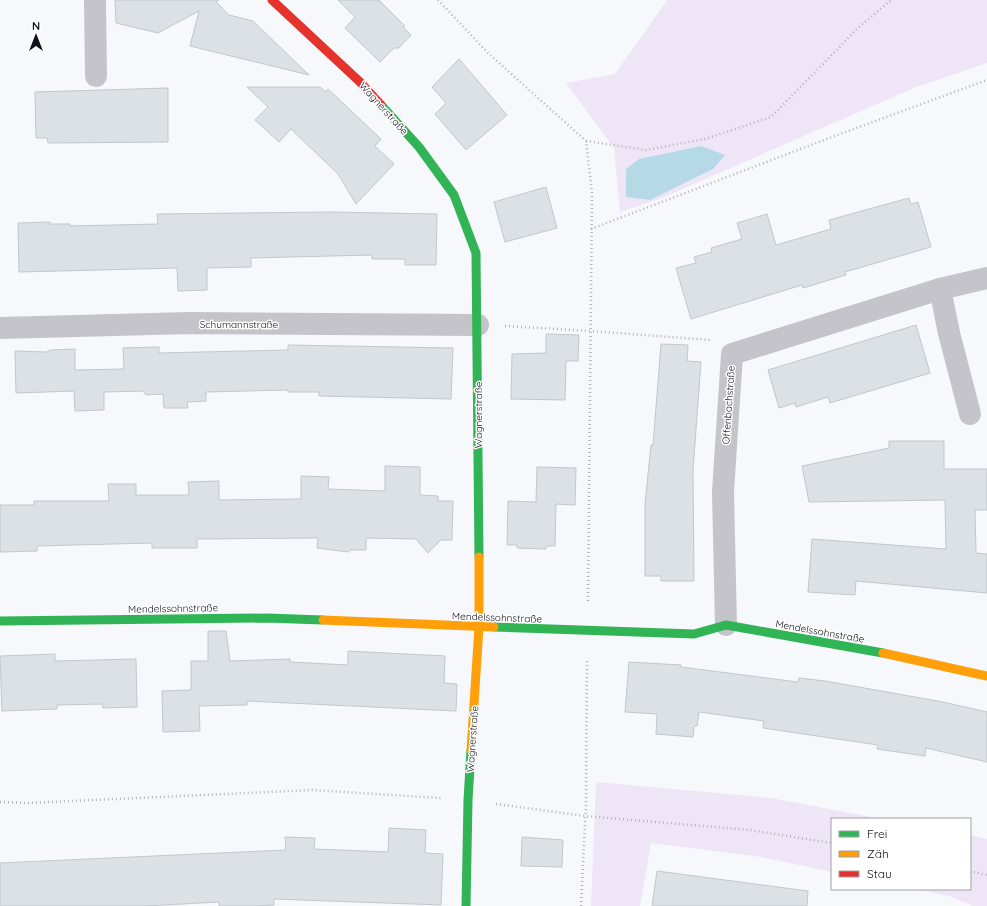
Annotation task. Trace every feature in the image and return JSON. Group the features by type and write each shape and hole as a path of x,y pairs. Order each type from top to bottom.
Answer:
{"street":[{"path":"95,0 96,76"},
{"name":"Wagnerstraße","path":"272,0 360,82 419,147 454,195 476,253 478,325 479,628 468,800 466,906"},
{"name":"Offenbachstraße","path":"726,625 723,492 732,354 940,289 987,278"},
{"path":"940,289 949,333 970,414"},
{"name":"Schumannstraße","path":"0,328 190,324 478,325"},
{"name":"Mendelssohnstraße","path":"0,621 267,618 479,628 694,634 726,625 913,658 987,676"}],"path":[{"path":"438,0 488,53 586,141 646,150 705,139 771,117 859,27 891,0"},
{"path":"591,229 832,137 987,80"},
{"path":"581,906 586,816 592,193 586,141"},
{"path":"478,325 714,340 732,354"},
{"path":"0,802 28,803 312,790 442,798"},
{"path":"493,804 586,816 750,830 831,844"},
{"path":"971,871 987,875"}],"shaded area":[{"path":"667,0 987,0 987,63 914,88 662,198 620,212 614,148 566,83 615,74"},
{"path":"596,782 771,798 877,818 831,818 831,872 761,857 651,843 640,906 591,906"},
{"path":"971,835 987,839 987,906 973,906 949,896 920,890 971,890"}],"water":[{"path":"701,146 725,155 713,169 650,200 626,197 626,169 639,159"}],"building":[{"path":"115,0 219,0 216,2 229,15 253,21 309,75 190,46 199,11 158,33 116,23"},
{"path":"338,0 379,0 405,26 403,27 411,35 399,48 394,48 380,62 345,28 355,17"},
{"path":"459,59 507,115 466,150 435,114 446,103 432,87"},
{"path":"247,87 320,87 326,92 328,89 381,139 375,146 394,164 356,204 338,174 291,129 279,142 255,120 268,107"},
{"path":"168,88 168,142 48,143 47,138 36,138 35,92"},
{"path":"546,187 557,228 505,242 494,202"},
{"path":"909,198 911,204 918,202 931,247 845,272 846,275 803,288 802,285 691,319 676,268 696,263 694,257 712,252 711,248 742,239 737,223 767,214 776,245 831,229 829,220"},
{"path":"330,212 437,214 436,265 405,265 405,259 372,259 372,255 251,258 251,267 207,268 207,290 178,291 177,268 19,272 18,223 50,222 50,224 70,224 70,226 158,224 157,214"},
{"path":"916,325 930,373 830,403 828,397 796,407 795,403 779,408 768,370"},
{"path":"546,334 579,335 578,361 566,361 565,400 511,399 512,354 546,353"},
{"path":"661,344 688,345 687,361 701,362 693,470 694,581 661,581 661,576 645,576 645,504 651,445 653,445"},
{"path":"288,345 453,348 451,399 319,396 319,392 288,392 288,390 206,392 206,401 187,402 188,408 164,408 163,394 146,395 143,391 104,392 104,410 75,411 74,391 16,393 15,351 46,352 51,350 75,349 75,370 124,369 123,348 159,347 159,353 288,350"},
{"path":"889,441 944,441 944,469 987,469 987,510 975,510 976,553 987,554 987,593 856,581 855,595 808,592 812,539 946,549 945,500 809,502 802,466 889,448"},
{"path":"385,466 420,467 420,495 438,496 438,501 453,501 452,540 441,540 428,553 416,539 366,538 366,550 351,550 348,552 317,548 318,538 197,539 197,548 152,548 152,543 37,546 37,551 0,552 0,505 34,505 34,501 109,501 108,484 136,484 136,495 189,495 188,482 219,481 219,500 301,499 301,476 329,477 328,489 385,491"},
{"path":"537,467 576,468 575,505 556,504 555,546 546,546 546,549 517,548 517,545 507,545 508,501 536,502"},
{"path":"208,631 226,631 230,661 290,659 290,662 348,665 348,651 445,656 444,683 457,684 456,711 247,701 247,705 199,706 200,731 163,732 162,691 191,690 191,661 208,661"},
{"path":"55,654 55,661 136,659 137,707 103,708 102,704 57,705 57,709 2,711 0,656"},
{"path":"629,662 681,665 681,667 798,682 799,678 825,681 943,702 987,712 987,762 926,748 925,756 877,749 878,745 763,728 764,721 699,712 697,726 694,726 693,737 656,734 657,714 625,712"},
{"path":"389,828 426,830 425,853 443,854 441,905 274,899 274,905 257,906 219,906 219,902 146,906 0,906 0,863 286,850 285,837 315,838 314,849 388,852"},
{"path":"522,837 563,840 562,867 521,866"},
{"path":"657,871 808,891 807,906 652,906"}],"traffic: fast":[{"path":"381,105 419,147 454,195 476,253 479,557"},
{"path":"0,621 267,618 323,620"},
{"path":"494,627 694,634 726,625 883,653"},
{"path":"466,906 468,800 471,750"}],"traffic: slow":[{"path":"471,750 479,627 479,557"},
{"path":"323,620 494,627"},
{"path":"883,653 987,676"}],"traffic: jam":[{"path":"272,0 360,82 381,105"}]}
